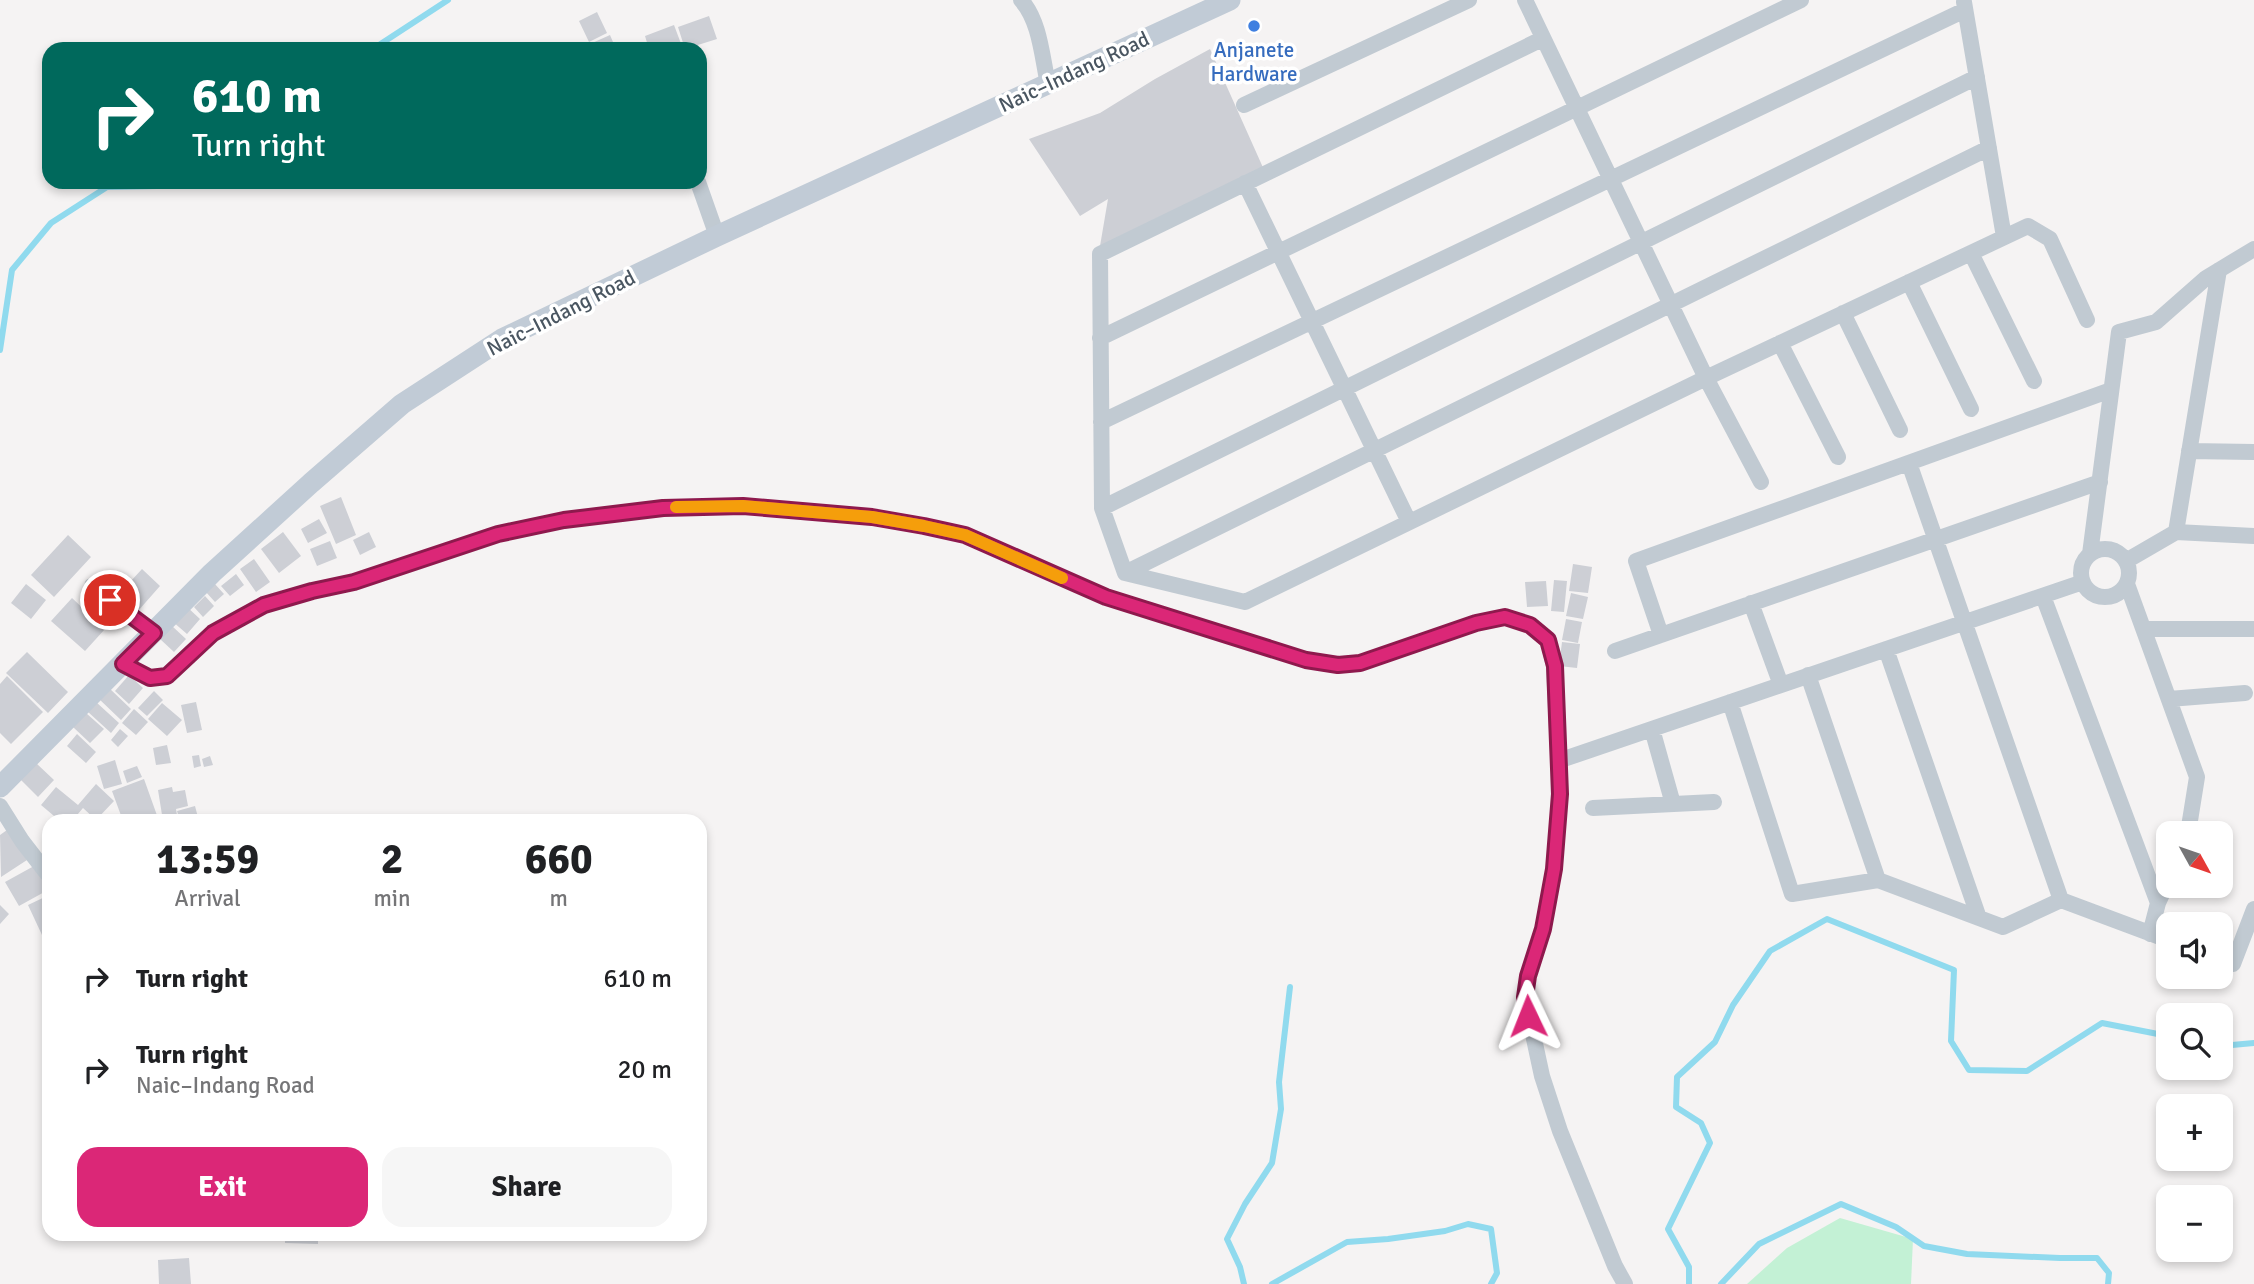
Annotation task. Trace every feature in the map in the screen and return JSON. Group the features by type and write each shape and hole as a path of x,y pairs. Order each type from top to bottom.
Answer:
{"main road":[{"name":"Naic–Indang Road","path":"0,787 212,573 402,404 502,339 716,236 1230,0"}],"street":[{"path":"1021,0 1032,18 1048,84"},
{"path":"1244,105 1469,0"},
{"path":"1525,0 1706,377 1761,482"},
{"path":"1100,338 1801,0"},
{"path":"1101,422 1611,179 1965,5 2004,237"},
{"path":"1125,573 1102,508 1100,254 1542,39"},
{"path":"1102,508 1977,77"},
{"path":"1125,573 1989,148"},
{"path":"1245,183 1409,522"},
{"path":"700,189 716,236"},
{"path":"1125,573 1245,601 1706,377 2028,226 2050,239 2087,320"},
{"path":"2127,584 2115,596 2107,597 2092,594 2082,582 2082,567 2090,554 2119,332 2156,322 2206,278 2254,249"},
{"path":"1971,253 2034,381"},
{"path":"2176,532 2219,270"},
{"path":"1909,282 1971,409"},
{"path":"1843,313 1900,430"},
{"path":"1780,343 1838,457"},
{"path":"1661,635 1636,561 2112,390"},
{"path":"2189,452 2254,452"},
{"path":"1909,463 2061,901"},
{"path":"1615,650 2100,482"},
{"path":"123,664 150,678 167,676 213,633 264,605 354,582 498,534 564,520 663,508 743,506 872,517 965,535 1106,597 1306,660 1338,665 1360,663 1476,623 1505,617 1530,625 1548,640 1555,666 1560,794 1554,869 1543,929 1528,976 1525,997 1542,1076 1560,1131 1615,1266 1625,1284"},
{"path":"2126,561 2176,532 2254,536"},
{"path":"2090,554 2105,549 2121,554 2129,568 2127,584 2197,776 2190,821"},
{"path":"1558,761 2082,582"},
{"path":"2043,596 2158,903"},
{"path":"1751,603 1781,685"},
{"path":"2144,629 2254,629"},
{"path":"1886,649 1979,918"},
{"path":"1808,676 1878,880"},
{"path":"2169,699 2245,693"},
{"path":"1730,702 1792,894 1878,880 2003,927 2061,901 2156,935"},
{"path":"1652,729 1673,804"},
{"path":"1593,808 1714,802"},
{"path":"0,806 42,867"},
{"path":"2150,933 2160,898"},
{"path":"2233,964 2254,909"}],"lane":[{"path":"89,583 154,633"}],"green space":[{"path":"1840,1218 1913,1239 1911,1284 1747,1284 1787,1248"}],"building":[{"path":"597,12 607,33 589,42 579,21"},
{"path":"709,16 717,39 707,42 683,42 678,27"},
{"path":"674,25 680,42 647,42 645,36"},
{"path":"610,35 613,42 594,42"},
{"path":"1210,49 1265,172 1099,252 1108,199 1080,216 1029,139 1100,113"},
{"path":"341,497 356,535 336,544 320,506"},
{"path":"319,519 327,533 308,543 301,529"},
{"path":"283,532 301,556 279,573 261,549"},
{"path":"369,532 376,547 360,555 353,540"},
{"path":"68,535 91,557 54,597 31,575"},
{"path":"330,541 337,558 317,566 310,549"},
{"path":"254,559 270,582 256,592 240,569"},
{"path":"1573,564 1592,567 1588,593 1569,591"},
{"path":"142,569 160,586 138,611 119,594"},
{"path":"236,574 244,585 230,596 221,586"},
{"path":"1554,580 1567,581 1564,612 1551,611"},
{"path":"1546,581 1548,606 1527,607 1525,582"},
{"path":"214,583 224,594 215,602 205,591"},
{"path":"26,584 46,600 31,619 11,603"},
{"path":"1571,593 1588,597 1583,619 1566,616"},
{"path":"205,596 214,606 203,617 194,607"},
{"path":"72,598 105,629 85,651 51,621"},
{"path":"186,606 200,619 187,634 172,621"},
{"path":"1566,619 1582,622 1578,643 1562,640"},
{"path":"172,626 186,639 174,652 160,639"},
{"path":"1562,642 1580,644 1577,668 1559,666"},
{"path":"27,652 68,692 48,713 6,673"},
{"path":"129,675 143,688 129,704 115,691"},
{"path":"7,676 43,712 11,744 0,733 0,684"},
{"path":"108,687 131,709 121,720 98,698"},
{"path":"154,691 163,700 147,716 138,708"},
{"path":"96,702 119,723 111,733 87,711"},
{"path":"196,702 202,730 187,733 181,705"},
{"path":"162,703 182,720 167,736 148,719"},
{"path":"134,709 148,722 136,735 122,723"},
{"path":"86,713 104,729 90,743 73,727"},
{"path":"120,729 128,736 118,747 111,740"},
{"path":"77,734 96,752 86,763 67,746"},
{"path":"167,745 171,763 156,765 153,748"},
{"path":"199,755 201,766 194,768 192,756"},
{"path":"210,756 213,765 204,767 202,759"},
{"path":"115,760 122,784 104,789 97,766"},
{"path":"36,763 54,780 38,797 20,779"},
{"path":"137,766 142,777 127,783 123,771"},
{"path":"144,779 156,814 120,814 112,791"},
{"path":"96,784 114,801 102,814 90,814 83,808 78,814 52,814 41,805 56,787 78,805"},
{"path":"172,787 173,792 185,790 188,806 176,809 177,814 162,814 158,790"},
{"path":"195,806 197,814 178,814 177,811"},
{"path":"7,830 27,860 1,877 0,835"},
{"path":"34,866 42,880 42,893 19,906 5,882"},
{"path":"42,898 42,935 28,905"},
{"path":"0,905 9,914 0,924"},
{"path":"285,1241 318,1241 318,1244"},
{"path":"189,1258 191,1284 159,1284 158,1260"}],"waterway":[{"path":"384,42 448,0"},
{"path":"0,350 12,270 51,223 104,189"},
{"path":"1689,1284 1689,1267 1668,1229 1710,1143 1701,1123 1676,1107 1677,1077 1715,1042 1733,1005 1770,951 1827,919 1954,970 1951,1041 1969,1070 2027,1071 2102,1023 2156,1034"},
{"path":"1244,1284 1240,1267 1227,1239 1245,1204 1272,1163 1281,1109 1279,1082 1290,987"},
{"path":"2233,1045 2254,1043"},
{"path":"1721,1284 1759,1244 1841,1204 1896,1227 1924,1246 1967,1254 2097,1258 2109,1273 2108,1284"},
{"path":"1272,1284 1347,1242 1445,1231 1468,1224 1491,1229 1497,1273 1491,1284"}],"slow traffic":[{"path":"676,507 743,506 872,517 924,526 965,535 1062,578"}],"place":[{"name":"Anjanete Hardware","path":"1254,26"}],"route":[{"path":"110,600 154,633 123,664 150,678 167,676 213,633 264,605 354,582 498,534 564,520 663,508 743,506 872,517 965,535 1106,597 1306,660 1338,665 1360,663 1476,623 1505,617 1530,625 1541,632 1548,640 1555,666 1560,794 1554,869 1543,929 1528,976 1525,997 1528,1016"}]}
